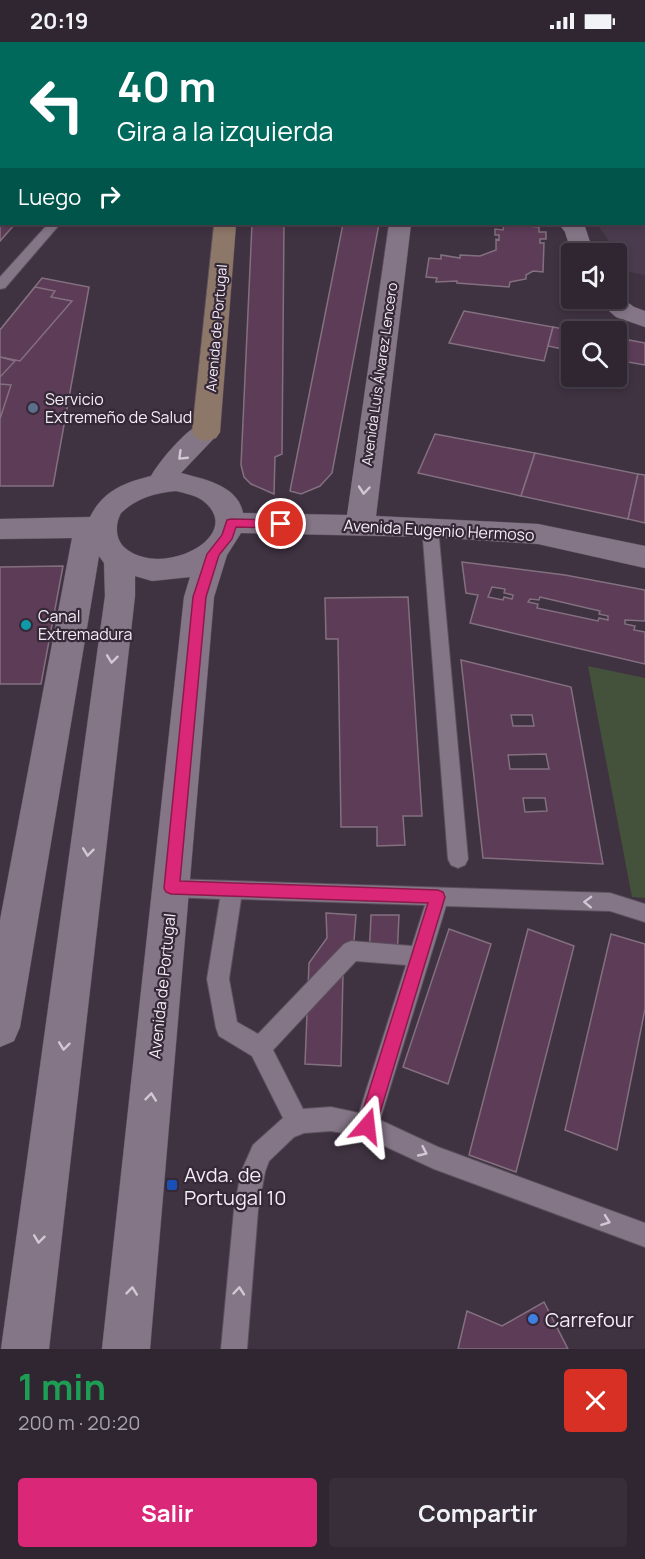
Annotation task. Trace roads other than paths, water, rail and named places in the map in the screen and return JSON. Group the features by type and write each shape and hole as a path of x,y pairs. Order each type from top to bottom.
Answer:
{"street":[{"name":"Avenida de Portugal","path":"211,474 206,432 225,225"},
{"name":"Avenida Luis Álvarez Lencero","path":"361,525 400,225"},
{"path":"571,225 576,229 580,243"},
{"path":"621,309 645,321"},
{"path":"161,482 170,467 206,432"},
{"path":"0,529 103,537 142,569 166,570 190,566 222,538 229,512 211,474 193,484 161,482 141,487 123,496 107,513 103,537 0,1027"},
{"name":"Avenida Eugenio Hermoso","path":"222,538 361,525 430,527 537,534 645,557"},
{"path":"25,1349 120,596 103,537"},
{"name":"Avenida de Portugal","path":"126,1349 199,597 222,538"}],"lane":[{"path":"0,285 53,225"},
{"path":"430,527 458,859"},
{"path":"171,888 610,902 645,913"},
{"path":"232,890 218,979 227,1028 260,1048 297,1123"},
{"path":"367,1126 438,897"},
{"path":"260,1048 351,951 420,956"},
{"path":"234,1349 246,1210 253,1172 261,1153 286,1129 302,1120 331,1119 367,1126 434,1157 645,1235"}],"place":[{"name":"Servicio Extremeño de Salud","path":"33,408"},
{"name":"Canal Extremadura","path":"26,625"},
{"name":"Avda. de Portugal 10","path":"172,1185"},
{"name":"Carrefour","path":"533,1319"}]}
